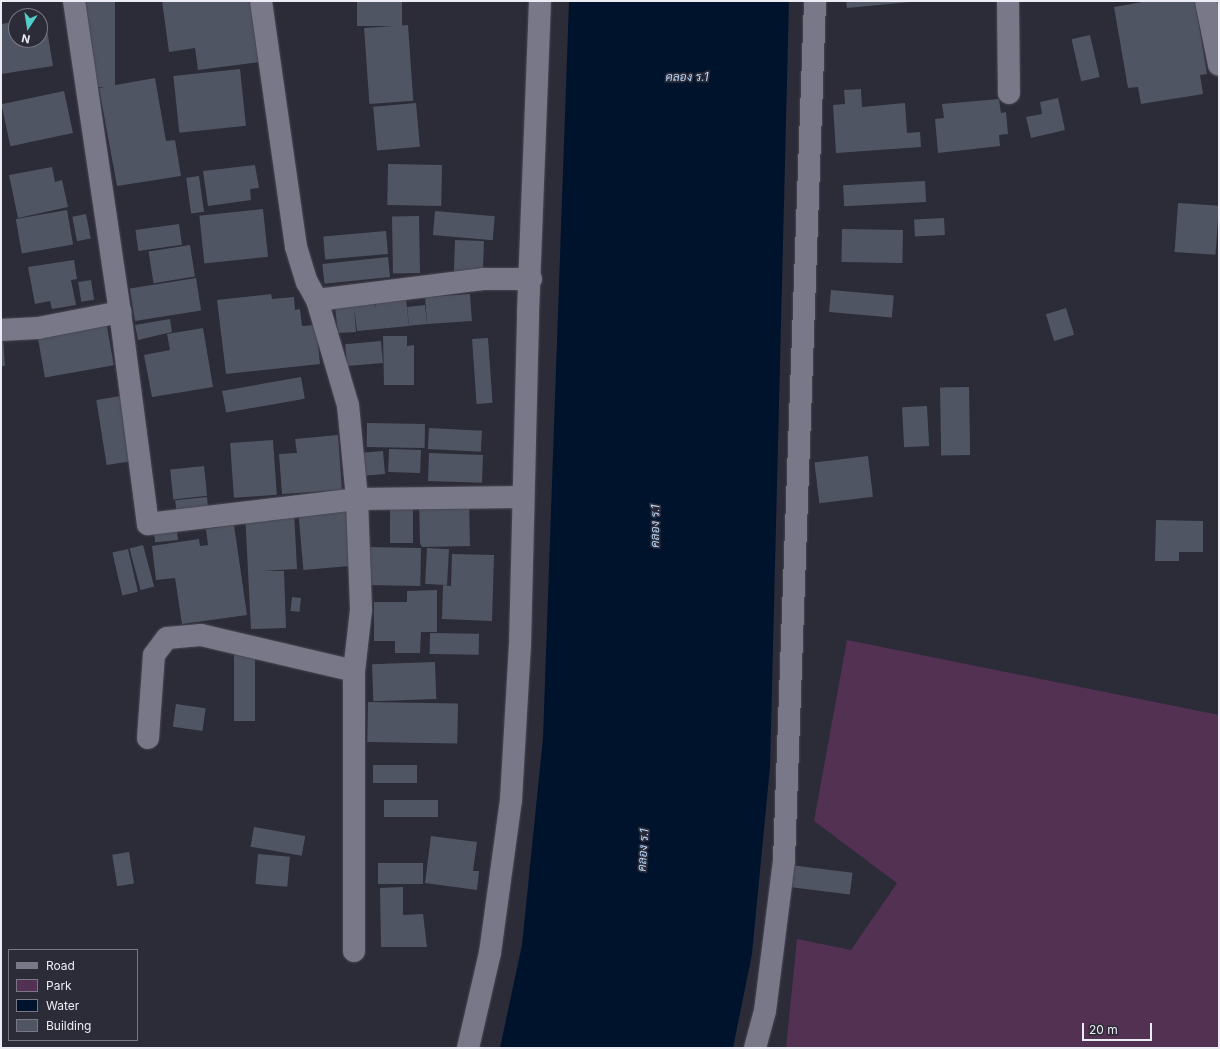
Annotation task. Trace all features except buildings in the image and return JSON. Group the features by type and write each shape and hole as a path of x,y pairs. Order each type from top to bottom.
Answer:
{"street":[{"path":"74,1 120,312 148,524 357,499 523,498"},
{"path":"261,1 296,246 307,282 317,300 348,405 357,499 361,610 354,671 354,951"},
{"path":"468,1048 490,953 511,800 520,646 523,498 540,1"},
{"path":"755,1048 765,1011 784,860 815,1"},
{"path":"1008,1 1009,93"},
{"path":"1206,1 1219,65"},
{"path":"317,300 483,279 531,279"},
{"path":"1,330 38,328 120,312"},
{"path":"148,738 154,655 167,638 201,635 354,671"}],"green space":[{"path":"847,640 1219,715 1219,1048 786,1048 797,939 851,950 897,883 814,821"}],"water":[{"name":"คลอง ร.1","path":"569,1 789,1 770,767 752,954 733,1048 500,1048 522,945 543,738"}]}
